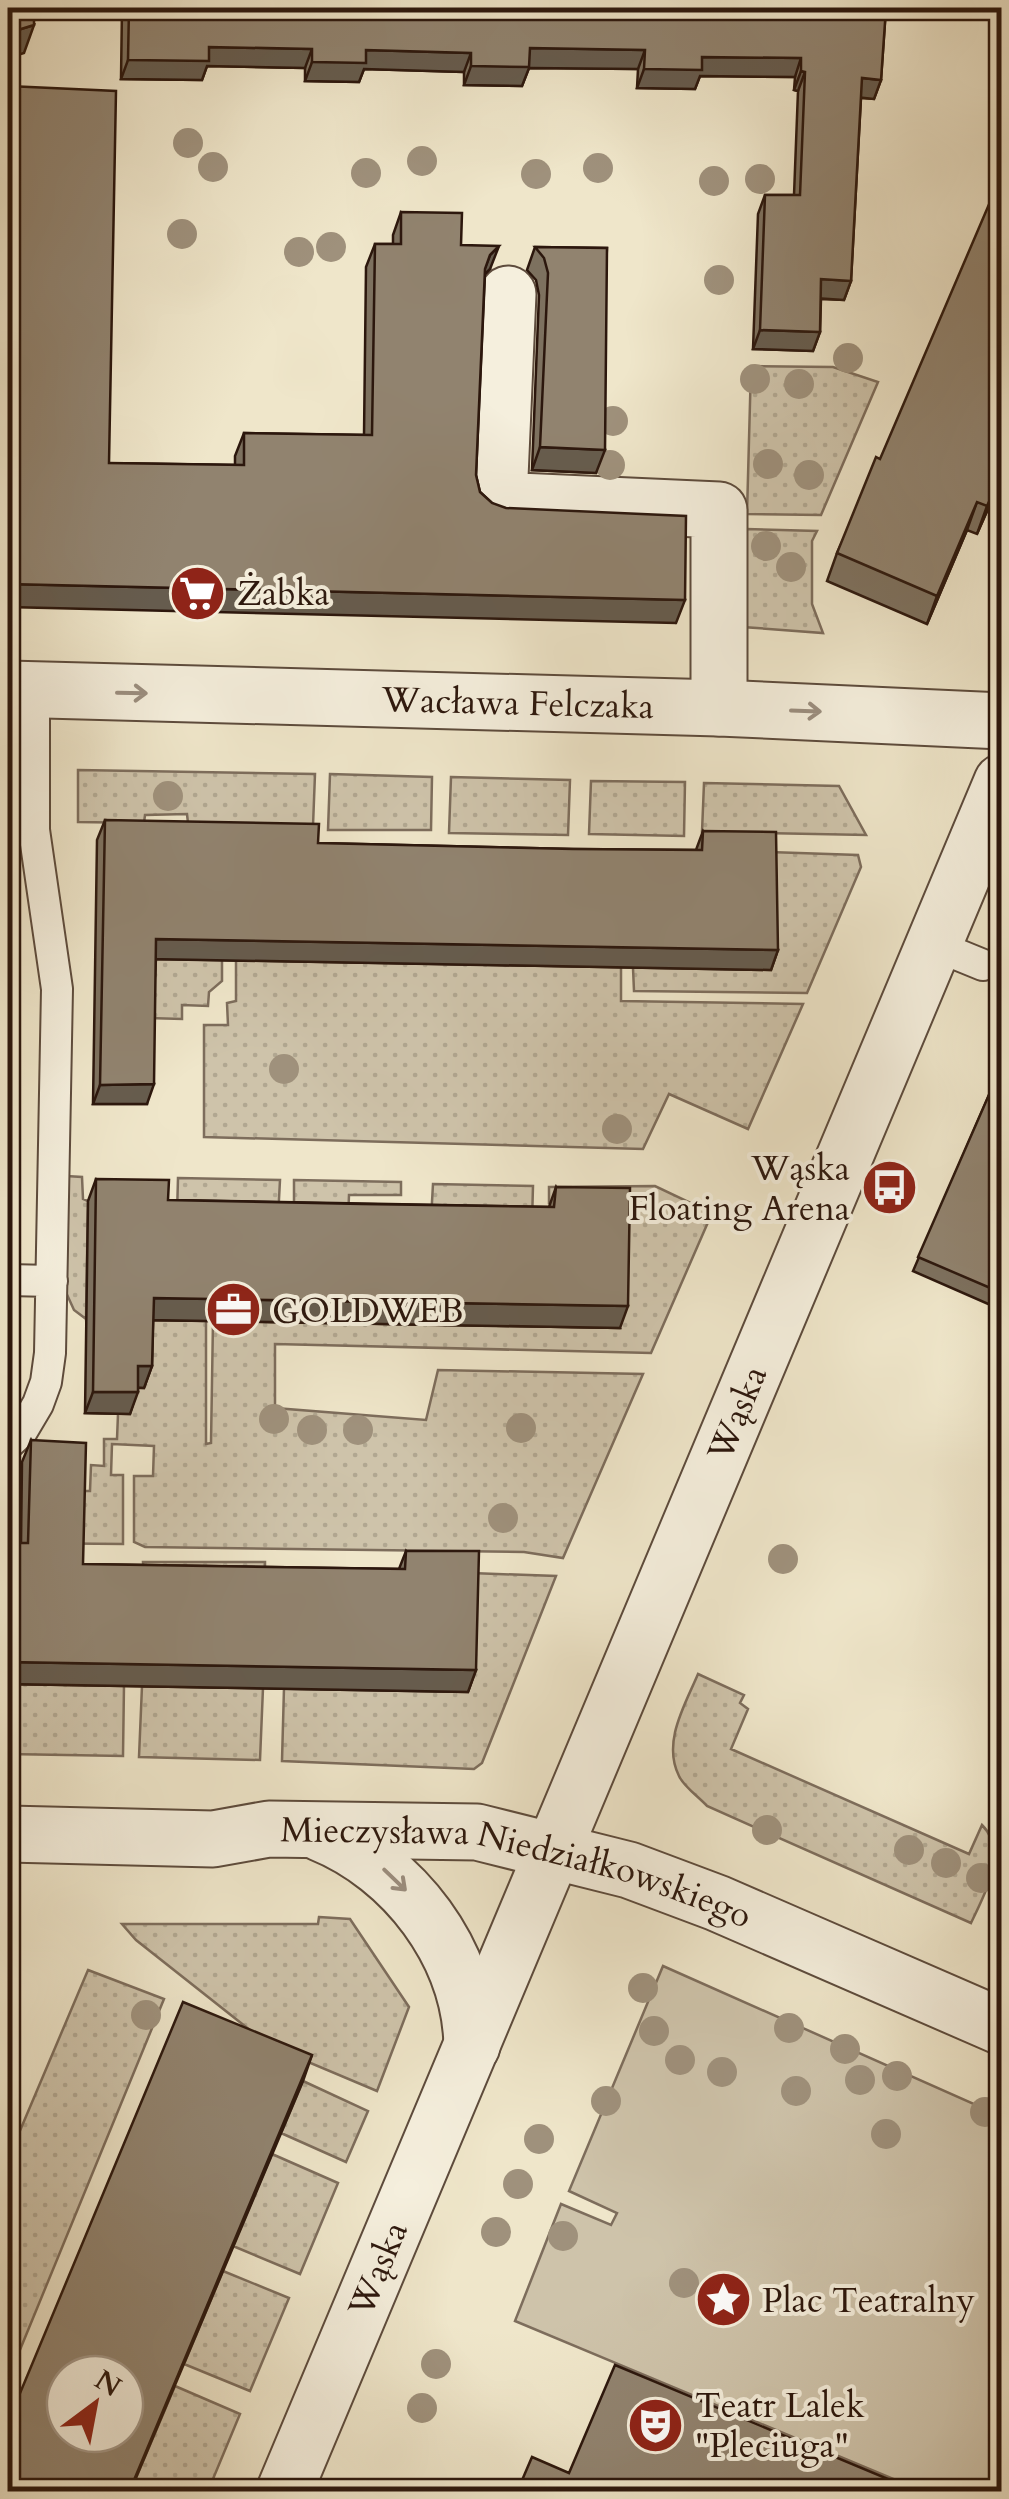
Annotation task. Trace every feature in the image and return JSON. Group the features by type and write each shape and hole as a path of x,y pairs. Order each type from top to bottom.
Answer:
{"street":[{"path":"508,294 499,500 719,510 719,708"},
{"name":"Wacława Felczaka","path":"16,691 719,708 1002,721"},
{"name":"Wąska","path":"284,2492 554,1849 958,955 1002,782"},
{"name":"Mieczysława Niedziałkowskiego","path":"8,1834 213,1838 269,1829 478,1832 629,1870 717,1903 1002,2028"},
{"path":"312,1830 380,1866 422,1909 460,1983 472,2046"}],"lane":[{"name":"Wacława Felczaka","path":"14,1438 46,1382 50,1354 57,989 16,691"},
{"path":"8,1280 52,1282"}],"shaded area":[{"path":"751,366 833,367 878,382 821,515 747,514"},
{"path":"746,529 817,531 812,541 812,604 823,633 743,627"},
{"path":"78,770 315,774 313,826 188,823 187,814 145,815 144,823 78,822"},
{"path":"330,774 432,777 431,830 328,830"},
{"path":"451,777 570,780 568,835 449,833"},
{"path":"591,781 685,782 684,836 589,834"},
{"path":"704,783 839,786 866,835 702,832"},
{"path":"151,839 222,843 222,981 209,992 208,1006 182,1005 182,1019 148,1018"},
{"path":"769,852 858,855 861,867 807,993 634,991 633,968"},
{"path":"236,960 621,967 621,1001 803,1004 748,1129 669,1094 643,1149 204,1137 204,1025 228,1025 227,1003 236,1001"},
{"path":"66,1176 82,1177 83,1199 88,1201 86,1319 74,1310 64,1288"},
{"path":"178,1178 280,1180 278,1218 177,1215"},
{"path":"294,1180 401,1182 401,1195 349,1195 348,1220 294,1219"},
{"path":"433,1184 533,1186 532,1222 431,1220"},
{"path":"655,1186 712,1213 651,1353 275,1344 275,1408 426,1420 438,1370 643,1374 563,1558 524,1552 145,1547 134,1542 134,1476 153,1476 154,1446 112,1444 111,1475 123,1475 123,1544 15,1543 14,1516 77,1517 77,1491 90,1491 91,1465 104,1466 104,1439 117,1439 118,1414 130,1387 144,1387 89,1357 86,1319 206,1321 206,1444 211,1443 213,1321 619,1328 622,1205 549,1203 549,1187"},
{"path":"143,1562 265,1562 265,1589 144,1587"},
{"path":"471,1573 556,1576 482,1763 474,1769 282,1761 284,1688"},
{"path":"698,1674 744,1695 740,1703 748,1709 731,1749 969,1854 982,1825 994,1847 994,1859 988,1885 971,1923 707,1806 681,1780 673,1750 677,1724"},
{"path":"8,1684 124,1685 123,1756 8,1754"},
{"path":"142,1686 263,1688 260,1760 139,1757"},
{"path":"319,1917 350,1919 409,2007 377,2091 270,2046 136,1940 122,1924 318,1924"},
{"name":"Plac Teatralny","path":"663,1966 1001,2116 1001,2491 922,2491 515,2321 561,2204 611,2225 617,2213 569,2191"},
{"path":"88,1970 164,1999 8,2379 8,2159"},
{"path":"303,2081 368,2111 346,2162 281,2133"},
{"path":"272,2154 338,2183 300,2274 233,2246"},
{"path":"223,2271 289,2298 250,2391 184,2364"},
{"path":"175,2386 240,2414 208,2491 150,2491 133,2485"}],"building":[{"path":"8,8 34,8 34,25 8,33"},
{"path":"129,8 886,8 881,80 862,78 851,281 821,279 820,332 760,330 765,195 800,195 805,72 801,71 801,58 702,57 702,70 644,69 645,50 530,48 529,67 471,66 471,53 366,50 366,63 312,62 312,49 209,47 209,61 128,60"},
{"path":"8,86 116,91 109,463 244,465 244,433 372,435 375,244 401,244 401,212 462,213 461,245 499,246 490,255 485,269 476,475 480,492 492,503 506,508 686,516 685,600 8,584"},
{"path":"1002,174 1002,473 987,506 977,502 937,596 837,553"},
{"path":"535,247 607,248 605,450 540,447 548,273 544,258"},
{"path":"105,820 319,824 318,843 573,849 702,850 703,831 776,832 778,950 156,939 154,1084 100,1085"},
{"path":"1002,1065 1002,1293 918,1257"},
{"path":"96,1179 169,1180 168,1200 362,1204 554,1207 556,1187 630,1188 628,1306 154,1298 152,1366 138,1366 138,1392 93,1392"},
{"path":"31,1440 86,1443 83,1564 405,1569 406,1551 479,1551 476,1670 8,1662 8,1543 28,1543"},
{"path":"183,2002 312,2055 145,2454 145,2354 45,2354 45,2454 145,2454 129,2492 8,2492 8,2422"},
{"name":"Teatr Lalek \"Pleciuga\"","path":"615,2365 919,2492 517,2492 532,2457 569,2473"}],"place":[{"name":"Żabka","path":"198,593"},
{"name":"Wąska Floating Arena","path":"889,1188"},
{"name":"GOLDWEB","path":"233,1310"},
{"name":"Plac Teatralny","path":"723,2300"},
{"name":"Teatr Lalek \"Pleciuga\"","path":"656,2425"}]}
